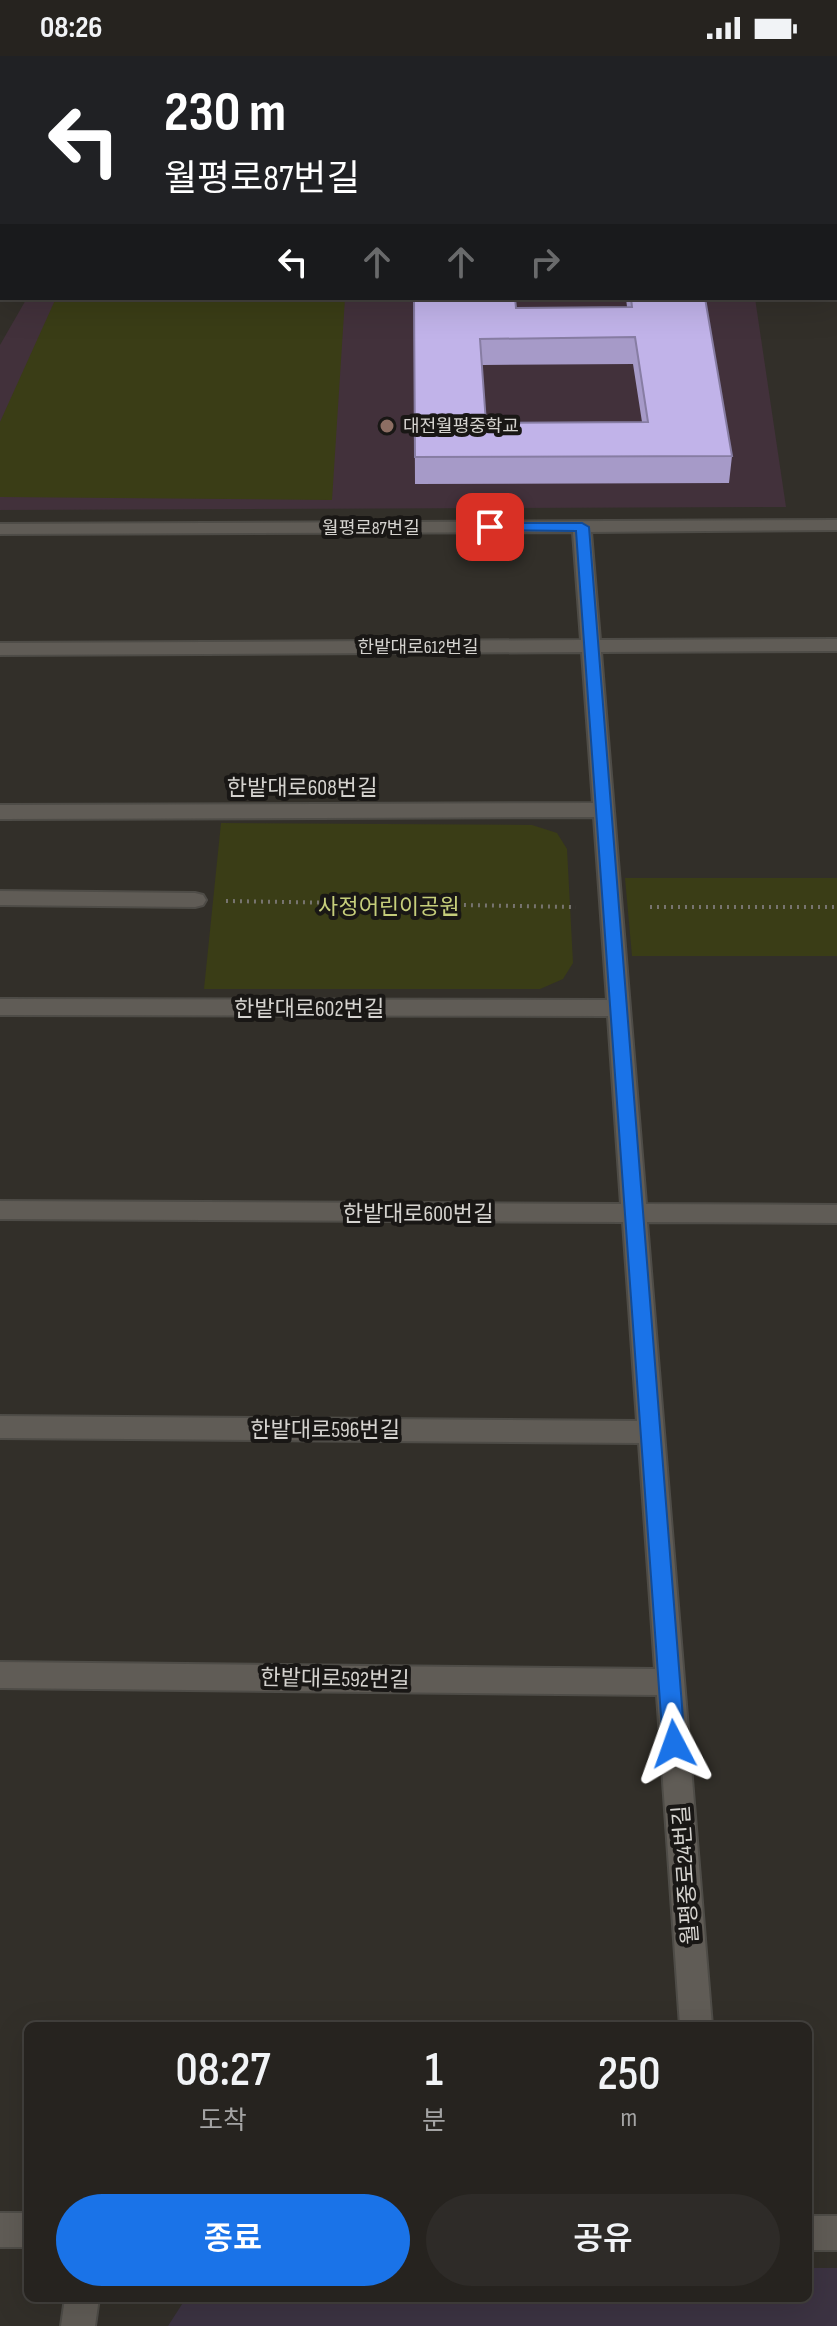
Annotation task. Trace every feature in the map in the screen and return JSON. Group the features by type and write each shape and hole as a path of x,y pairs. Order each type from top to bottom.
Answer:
{"street":[{"name":"월평로87번길","path":"0,529 837,525"},
{"name":"월평중로24번길","path":"582,527 696,2022"},
{"name":"한밭대로612번길","path":"0,649 837,645"},
{"name":"한밭대로608번길","path":"0,812 604,810"},
{"path":"0,898 195,900"},
{"name":"한밭대로602번길","path":"0,1007 619,1008"},
{"name":"한밭대로600번길","path":"0,1210 837,1214"},
{"name":"한밭대로596번길","path":"0,1427 651,1432"},
{"name":"한밭대로592번길","path":"0,1675 670,1682"},
{"path":"0,2230 24,2230"},
{"path":"812,2233 837,2233"},
{"path":"78,2326 81,2302"}],"path":[{"path":"195,900 612,908 837,907"}],"shaded area":[{"name":"대전월평중학교","path":"26,300 755,300 786,507 0,510 0,345"},
{"path":"812,2268 837,2268 837,2326 168,2326 183,2302 812,2302"}],"green space":[{"path":"55,300 345,300 332,500 0,497 0,422"},
{"name":"사정어린이공원","path":"221,823 532,825 557,833 567,849 573,963 563,979 540,989 204,989"},
{"path":"625,878 837,878 837,956 632,956"}],"building":[{"path":"414,300 515,300 516,308 632,307 631,300 705,300 732,456 415,457","holes":["635,337 648,422 486,423 480,339"]}],"place":[{"name":"대전월평중학교","path":"387,426"}],"route":[{"path":"490,527 582,527 674,1744"}]}
